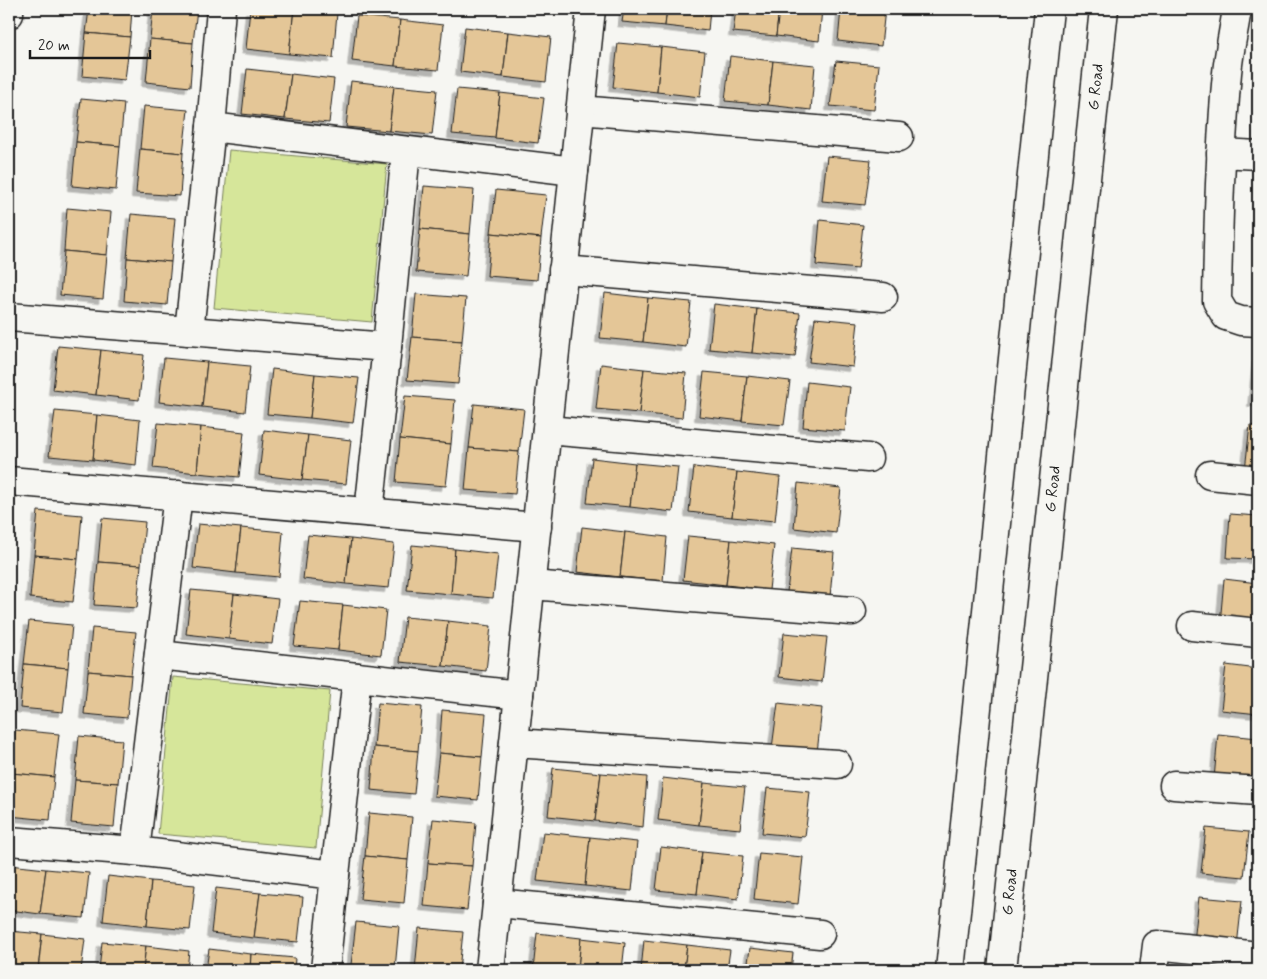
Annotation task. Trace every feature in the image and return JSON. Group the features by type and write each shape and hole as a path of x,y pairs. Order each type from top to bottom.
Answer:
{"street":[{"path":"9,9 9,14"},
{"path":"189,331 211,127 221,9"},
{"path":"490,970 591,9"},
{"path":"950,970 1049,9"},
{"name":"G Road","path":"1002,970 1104,9"},
{"path":"1237,9 1227,71 1221,153 1217,301 1226,316 1241,321 1258,322"},
{"path":"580,110 899,137"},
{"path":"211,127 574,172"},
{"path":"369,512 406,151"},
{"path":"1221,153 1258,155"},
{"path":"563,270 883,297"},
{"path":"9,317 387,347"},
{"path":"547,430 868,458"},
{"path":"1210,475 1258,480"},
{"path":"9,480 537,527"},
{"path":"135,851 178,496"},
{"path":"531,584 852,611"},
{"path":"1192,626 1258,633"},
{"path":"159,655 519,695"},
{"path":"325,970 357,677"},
{"path":"514,743 837,764"},
{"path":"1174,785 1258,792"},
{"path":"9,842 135,851 335,875"},
{"path":"497,903 820,934"},
{"path":"1154,970 1156,945 1258,956"}],"green space":[{"path":"229,150 387,164 372,322 214,308"},
{"path":"173,677 330,691 316,848 158,834"}],"building":[{"path":"89,9 132,9 130,37 86,33"},
{"path":"153,9 197,9 193,43 150,39"},
{"path":"250,9 294,9 289,54 246,49"},
{"path":"294,9 337,13 333,58 289,54"},
{"path":"624,9 667,9 665,26 622,22"},
{"path":"667,9 710,9 708,31 665,26"},
{"path":"736,9 779,9 776,36 733,32"},
{"path":"779,9 822,9 819,41 776,36"},
{"path":"841,9 885,9 881,46 838,41"},
{"path":"357,16 400,20 395,66 352,61"},
{"path":"400,20 443,25 438,70 395,66"},
{"path":"465,27 508,32 503,77 460,72"},
{"path":"508,32 551,37 546,82 503,77"},
{"path":"86,33 130,37 125,80 82,76"},
{"path":"150,39 193,43 190,87 146,82"},
{"path":"618,43 661,47 657,92 613,87"},
{"path":"661,47 705,52 700,97 657,92"},
{"path":"730,56 773,61 768,105 725,101"},
{"path":"773,61 815,65 811,110 768,105"},
{"path":"836,61 879,65 874,110 830,106"},
{"path":"247,69 291,74 285,119 242,114"},
{"path":"291,74 334,79 329,123 285,119"},
{"path":"351,81 394,86 389,131 346,127"},
{"path":"394,86 437,90 432,135 389,131"},
{"path":"457,89 500,93 495,138 452,134"},
{"path":"500,93 544,98 538,143 495,138"},
{"path":"81,99 124,103 120,146 76,142"},
{"path":"144,106 188,110 183,153 140,149"},
{"path":"76,142 120,146 116,190 72,186"},
{"path":"140,149 183,153 180,196 136,193"},
{"path":"827,156 871,160 865,205 822,201"},
{"path":"424,186 474,190 470,234 420,229"},
{"path":"496,190 546,195 541,238 491,233"},
{"path":"67,208 111,212 107,255 64,251"},
{"path":"131,214 175,218 171,262 127,258"},
{"path":"820,220 863,225 858,269 816,265"},
{"path":"420,229 470,234 466,276 416,272"},
{"path":"491,233 541,238 537,280 487,276"},
{"path":"64,251 107,255 103,299 60,295"},
{"path":"127,258 171,262 167,305 124,301"},
{"path":"605,293 648,298 643,342 600,338"},
{"path":"416,294 466,298 462,341 412,337"},
{"path":"648,298 691,302 686,347 643,342"},
{"path":"714,304 757,309 752,353 709,349"},
{"path":"757,309 800,313 795,357 752,353"},
{"path":"815,318 858,322 853,367 809,362"},
{"path":"412,337 462,341 458,384 407,380"},
{"path":"58,346 101,350 96,395 53,390"},
{"path":"101,350 144,355 139,400 96,395"},
{"path":"1257,357 1258,402 1252,402"},
{"path":"164,358 207,362 202,407 159,402"},
{"path":"207,362 250,366 245,412 202,407"},
{"path":"601,364 644,369 639,413 596,409"},
{"path":"272,369 315,374 310,418 267,414"},
{"path":"644,369 686,373 682,418 639,413"},
{"path":"704,372 747,376 742,421 699,416"},
{"path":"315,374 359,378 353,423 310,418"},
{"path":"747,376 790,381 784,425 742,421"},
{"path":"807,382 850,387 845,431 803,427"},
{"path":"405,396 455,400 451,444 400,439"},
{"path":"474,404 524,409 519,452 469,448"},
{"path":"55,411 97,415 93,460 49,456"},
{"path":"97,415 140,420 136,465 93,460"},
{"path":"158,423 201,427 197,473 153,468"},
{"path":"1250,425 1258,426 1258,472 1245,470"},
{"path":"201,427 244,432 239,477 197,473"},
{"path":"264,430 308,435 302,480 259,475"},
{"path":"308,435 351,440 346,484 302,480"},
{"path":"400,439 451,444 446,486 396,482"},
{"path":"469,448 519,452 515,494 465,490"},
{"path":"592,458 635,463 630,507 587,503"},
{"path":"635,463 678,467 673,512 630,507"},
{"path":"694,467 737,472 732,517 689,512"},
{"path":"737,472 780,477 775,521 732,517"},
{"path":"798,483 841,488 836,533 794,528"},
{"path":"38,511 82,515 78,559 34,555"},
{"path":"1230,514 1258,516 1258,559 1227,558"},
{"path":"102,518 145,522 141,565 98,562"},
{"path":"198,524 241,528 236,573 193,568"},
{"path":"582,527 625,532 620,577 577,572"},
{"path":"241,528 283,532 279,577 236,573"},
{"path":"625,532 667,537 663,581 620,577"},
{"path":"308,535 351,539 346,584 303,579"},
{"path":"688,536 731,540 726,585 683,580"},
{"path":"351,539 394,544 389,588 346,584"},
{"path":"731,540 774,545 769,590 726,585"},
{"path":"412,545 455,549 451,594 407,590"},
{"path":"792,548 834,552 830,597 787,592"},
{"path":"455,549 498,554 493,598 451,594"},
{"path":"34,555 78,559 73,602 30,598"},
{"path":"98,562 141,565 137,608 94,605"},
{"path":"1224,579 1258,583 1256,625 1220,624"},
{"path":"191,590 234,594 229,639 186,634"},
{"path":"234,594 278,599 272,644 229,639"},
{"path":"300,601 343,605 338,650 294,646"},
{"path":"343,605 386,610 381,655 338,650"},
{"path":"405,617 448,621 443,666 400,662"},
{"path":"29,621 72,625 68,668 24,664"},
{"path":"448,621 491,626 486,671 443,666"},
{"path":"92,628 136,632 131,675 88,671"},
{"path":"784,633 827,637 822,682 779,677"},
{"path":"24,664 68,668 63,712 20,708"},
{"path":"1226,665 1258,669 1258,714 1221,710"},
{"path":"88,671 131,675 127,718 84,714"},
{"path":"378,703 422,707 418,751 374,747"},
{"path":"778,703 822,708 817,753 772,748"},
{"path":"442,710 486,714 482,757 439,753"},
{"path":"15,730 59,734 54,777 11,773"},
{"path":"1218,734 1258,738 1257,783 1214,779"},
{"path":"79,736 122,740 118,783 75,780"},
{"path":"374,747 418,751 414,794 371,790"},
{"path":"439,753 482,757 478,800 434,796"},
{"path":"553,768 601,773 595,821 548,816"},
{"path":"11,773 54,777 50,820 9,816"},
{"path":"601,773 647,777 643,827 595,821"},
{"path":"663,778 704,783 699,825 658,820"},
{"path":"75,780 118,783 114,827 71,823"},
{"path":"704,783 745,787 740,829 699,825"},
{"path":"767,788 810,792 805,837 762,833"},
{"path":"369,813 412,817 408,860 365,856"},
{"path":"433,819 476,823 472,866 428,863"},
{"path":"1206,828 1249,832 1244,877 1201,873"},
{"path":"543,832 590,837 585,886 537,881"},
{"path":"590,837 637,842 632,891 585,886"},
{"path":"661,847 702,852 697,894 656,890"},
{"path":"702,852 743,856 738,899 697,894"},
{"path":"759,853 803,857 798,904 754,899"},
{"path":"365,856 408,860 404,903 360,899"},
{"path":"428,863 472,866 467,910 424,906"},
{"path":"9,865 46,869 40,914 9,910"},
{"path":"46,869 89,873 84,918 40,914"},
{"path":"108,876 151,881 147,926 103,921"},
{"path":"151,881 195,885 190,930 147,926"},
{"path":"216,888 260,893 254,938 211,933"},
{"path":"260,893 303,897 298,942 254,938"},
{"path":"1199,897 1242,901 1237,946 1194,942"},
{"path":"356,922 399,926 395,969 351,965"},
{"path":"419,928 463,932 459,970 415,970"},
{"path":"9,931 42,934 38,970 9,970"},
{"path":"537,933 581,938 578,970 533,970"},
{"path":"42,934 85,939 81,970 38,970"},
{"path":"581,938 625,943 622,970 578,970"},
{"path":"644,940 687,945 684,970 641,970"},
{"path":"102,942 146,946 143,970 99,970"},
{"path":"687,945 730,950 727,970 684,970"},
{"path":"146,946 189,951 187,970 143,970"},
{"path":"750,948 793,953 791,970 747,970"},
{"path":"209,949 251,954 250,970 206,970"},
{"path":"251,954 295,958 294,970 250,970"},
{"path":"351,965 395,969 395,970 351,970"}]}
